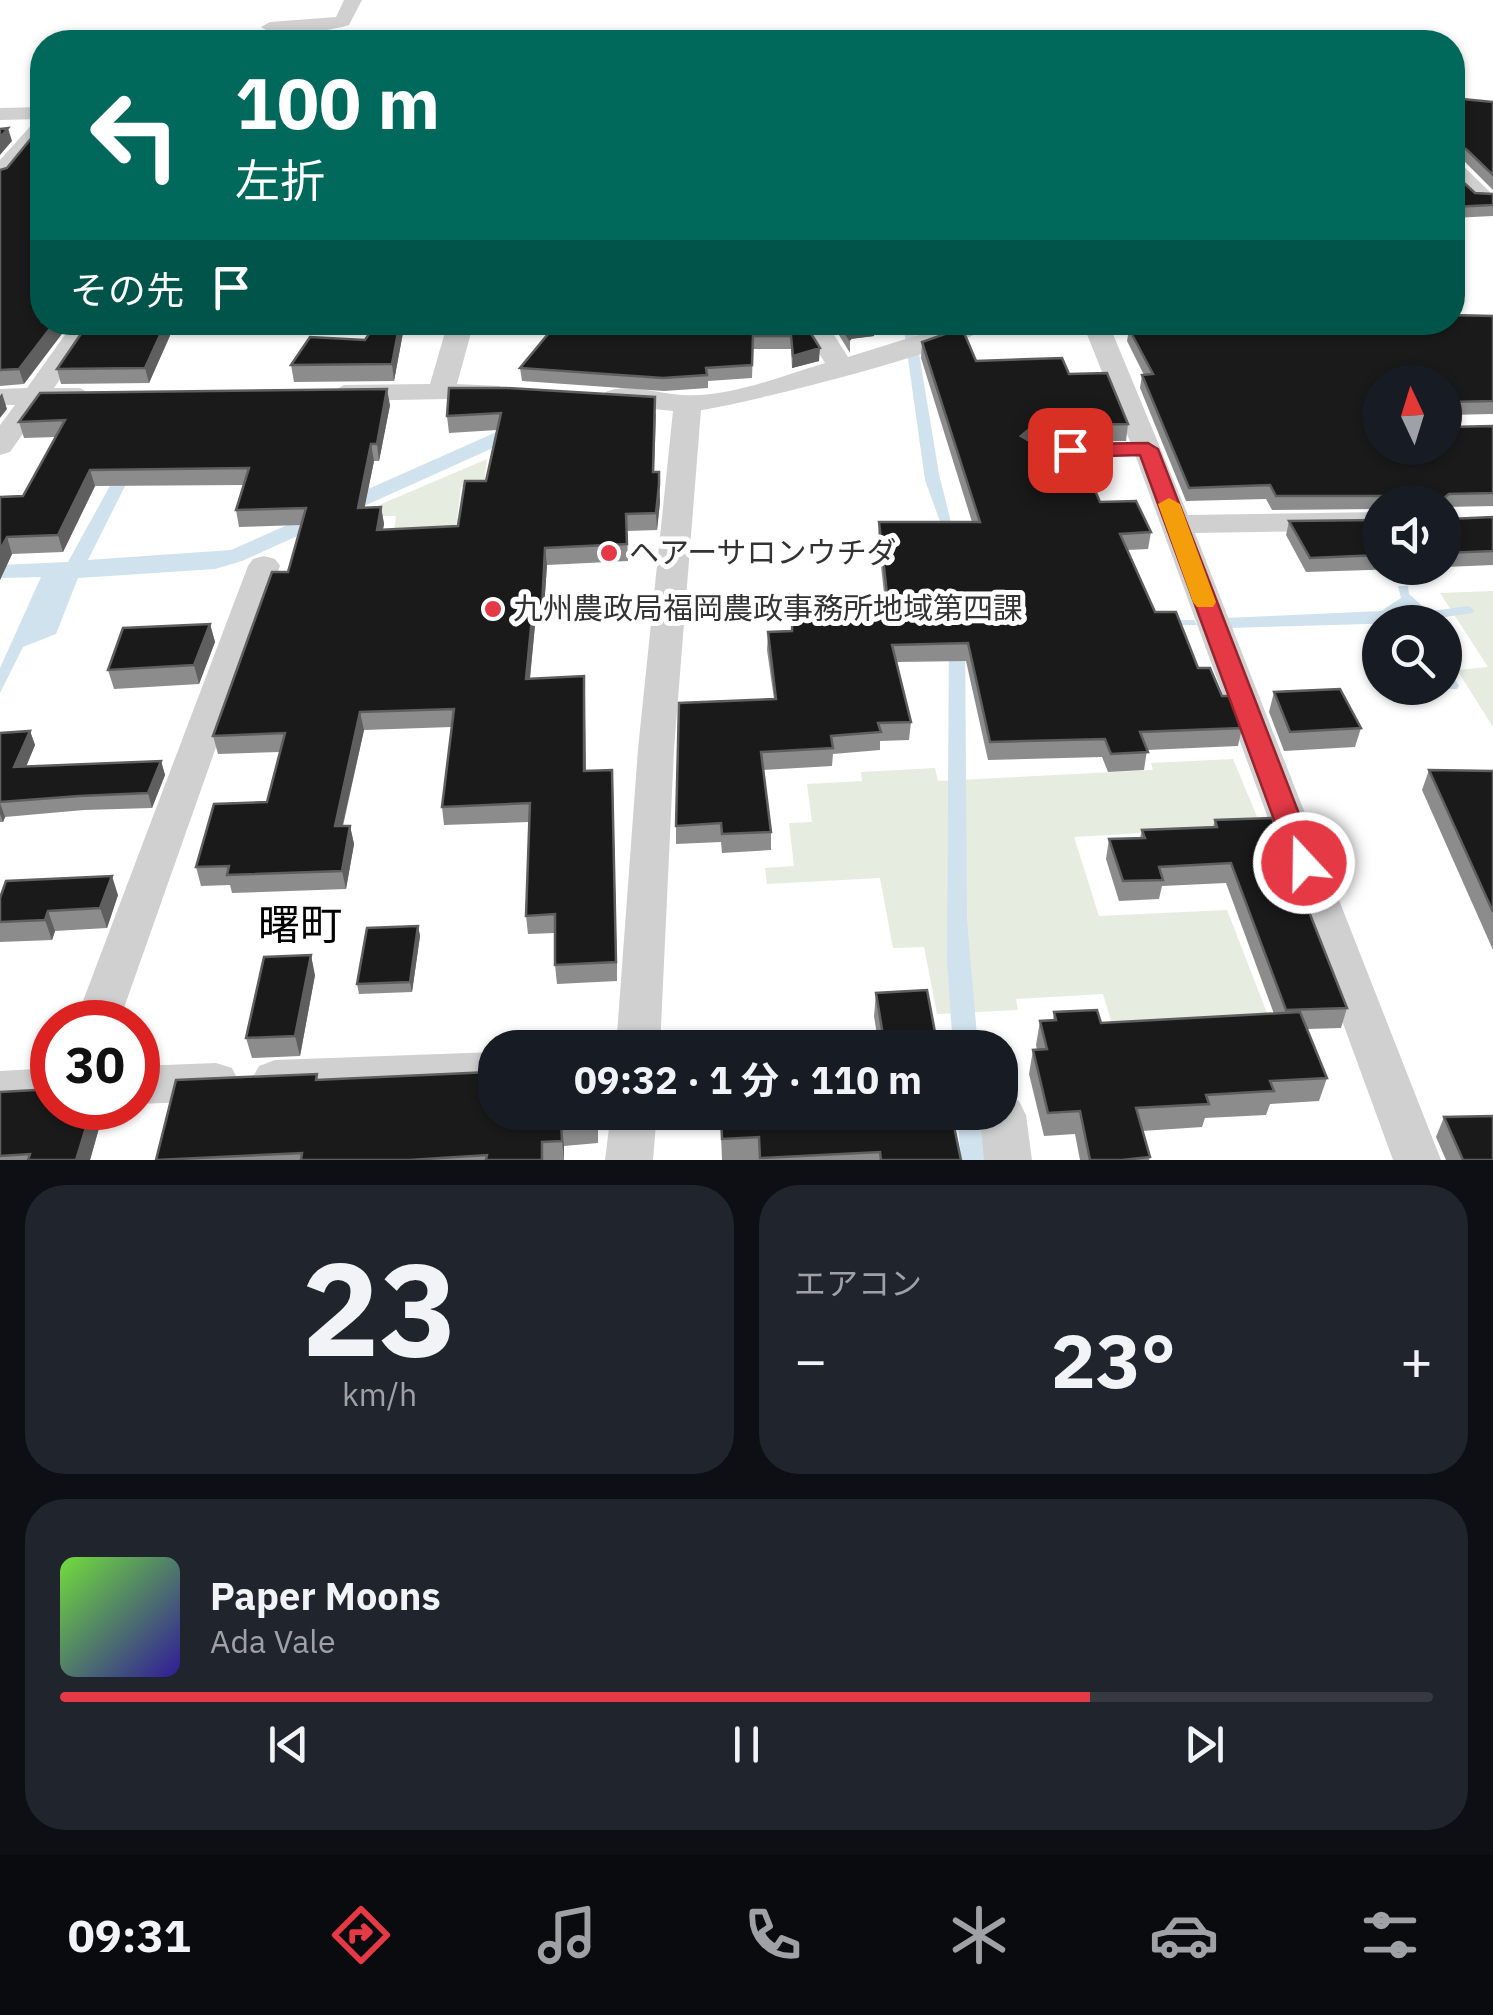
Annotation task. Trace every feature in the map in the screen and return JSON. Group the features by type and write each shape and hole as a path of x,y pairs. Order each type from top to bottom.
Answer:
{"street":[{"path":"270,27 330,25 343,20 354,0"},
{"path":"0,114 30,113"},
{"path":"0,174 30,139"},
{"path":"1465,179 1489,198"},
{"path":"0,446 78,335"},
{"path":"441,392 458,335"},
{"path":"821,335 841,367"},
{"path":"594,396 688,404 741,396 946,335"},
{"path":"1100,335 1177,524 1417,1160"},
{"path":"325,393 526,393"},
{"path":"0,397 110,395"},
{"path":"639,1030 656,749 688,404"},
{"path":"1177,524 1362,521"},
{"path":"105,1000 264,566"},
{"path":"160,1084 478,1072"},
{"path":"0,1090 30,1088"},
{"path":"630,1160 632,1130"}],"lane":[{"path":"1031,451 1148,449"}],"shaded area":[{"path":"487,459 484,486 461,487 457,519 478,518 477,534 393,538 396,516 377,516 379,505"},
{"path":"1493,591 1493,727 1462,678 1462,670 1488,667 1462,627 1462,605 1448,605 1440,593"},
{"path":"1233,759 1261,826 1074,837 1099,916 1227,910 1271,1023 1114,1031 1103,994 1016,999 1018,1010 937,1014 924,947 893,948 880,878 767,884 765,868 794,866 789,823 812,822 807,784 862,781 861,772 935,768 938,781 1153,770 1151,763"}],"water":[{"path":"905,335 916,335 939,474 963,570 966,624 1194,620 1197,625 965,630 967,920 977,1030 952,1030 947,962 949,627 942,527 925,480"},
{"path":"566,401 555,420 242,561 215,569 78,578 56,634 23,647 0,693 0,668 41,577 0,578 0,565 68,562 155,404 164,408 88,560 231,550"},
{"path":"1398,586 1408,586 1409,594 1421,605 1390,605 1401,598"},
{"path":"1362,612 1362,624 1229,628 1225,618"},
{"path":"958,1130 984,1130 987,1160 961,1160"}],"building":[{"path":"1465,99 1493,102 1493,175 1466,149"},
{"path":"30,140 30,335 45,335 19,369 0,370 0,170 7,168"},
{"path":"1465,184 1475,193 1493,194 1493,205 1465,206"},
{"path":"1465,315 1493,316 1493,401 1462,402 1462,365 1362,365 1362,465 1462,465 1462,427 1493,426 1493,493 1462,494 1462,485 1362,485 1362,496 1276,496 1270,485 1189,488 1142,375 1153,374 1132,335 1465,335"},
{"path":"80,335 160,335 145,368 57,369"},
{"path":"368,335 398,335 392,364 291,365 310,337 365,340"},
{"path":"547,335 812,335 820,348 793,356 791,336 753,336 752,365 706,368 707,375 663,378 520,368"},
{"path":"942,335 965,335 976,361 1062,358 1069,374 1107,373 1128,424 1033,426 1021,436 1033,443 1074,442 1100,502 1136,501 1151,532 1120,534 1155,612 1176,612 1198,668 1210,668 1222,696 1230,696 1242,728 1140,732 1148,752 1111,754 1105,739 990,742 968,643 892,645 911,722 878,723 881,732 831,736 833,748 761,752 771,832 722,834 721,823 676,826 679,703 776,699 768,632 792,631 793,594 824,594 825,604 888,603 879,522 980,522 922,342"},
{"path":"449,388 655,397 653,472 659,472 656,513 626,514 627,544 545,548 542,607 533,607 526,679 584,676 584,771 612,770 616,962 555,965 555,914 526,916 530,803 442,807 454,709 360,712 335,826 350,826 342,871 227,875 229,866 196,867 214,804 267,802 285,733 213,736 272,572 288,572 306,508 236,510 249,468 90,470 58,535 7,537 0,550 0,497 23,496 65,420 19,422 40,393 387,389 377,444 371,444 358,508 381,507 377,530 458,526 465,481 486,481 501,413 447,416"},
{"path":"1493,517 1493,551 1462,552 1462,518"},
{"path":"1362,520 1362,556 1310,558 1289,521"},
{"path":"210,624 194,665 108,670 123,628"},
{"path":"1340,689 1361,728 1290,732 1274,692"},
{"path":"30,731 14,767 161,761 148,793 0,802 0,733"},
{"path":"1429,770 1493,771 1493,912"},
{"path":"1272,818 1347,1008 1286,1010 1231,863 1159,867 1163,880 1123,881 1109,839 1145,838 1142,830 1217,827 1215,820"},
{"path":"112,876 100,908 48,911 45,920 0,922 0,898 6,881"},
{"path":"418,926 410,982 357,984 367,928"},
{"path":"311,955 295,1036 246,1038 264,957"},
{"path":"927,990 935,1030 882,1030 876,993"},
{"path":"1097,1010 1101,1023 1300,1012 1327,1078 1270,1081 1274,1091 1206,1095 1209,1104 1136,1108 1150,1157 1090,1160 1080,1111 1048,1113 1033,1050 1047,1049 1040,1021 1056,1020 1054,1012"},
{"path":"478,1073 478,1130 562,1130 562,1141 542,1142 542,1160 486,1160 487,1155 301,1160 302,1153 156,1160 176,1080 317,1074 316,1080"},
{"path":"30,1090 30,1130 85,1130 76,1160 28,1160 30,1154 0,1156 0,1092"},
{"path":"1493,1116 1493,1160 1463,1160 1444,1117"},
{"path":"722,1130 955,1130 961,1160 881,1160 880,1152 760,1158 759,1137 722,1139"}],"waterway":[{"path":"1462,611 1468,610"}],"slow traffic":[{"path":"1169,504 1205,602"}],"place":[{"name":"ヘアーサロンウチダ","path":"609,553"},
{"name":"九州農政局福岡農政事務所地域第四課","path":"493,609"}],"district":[{"name":"曙町","path":"300,925"}],"route":[{"path":"1070,450 1148,449 1304,863"}]}
